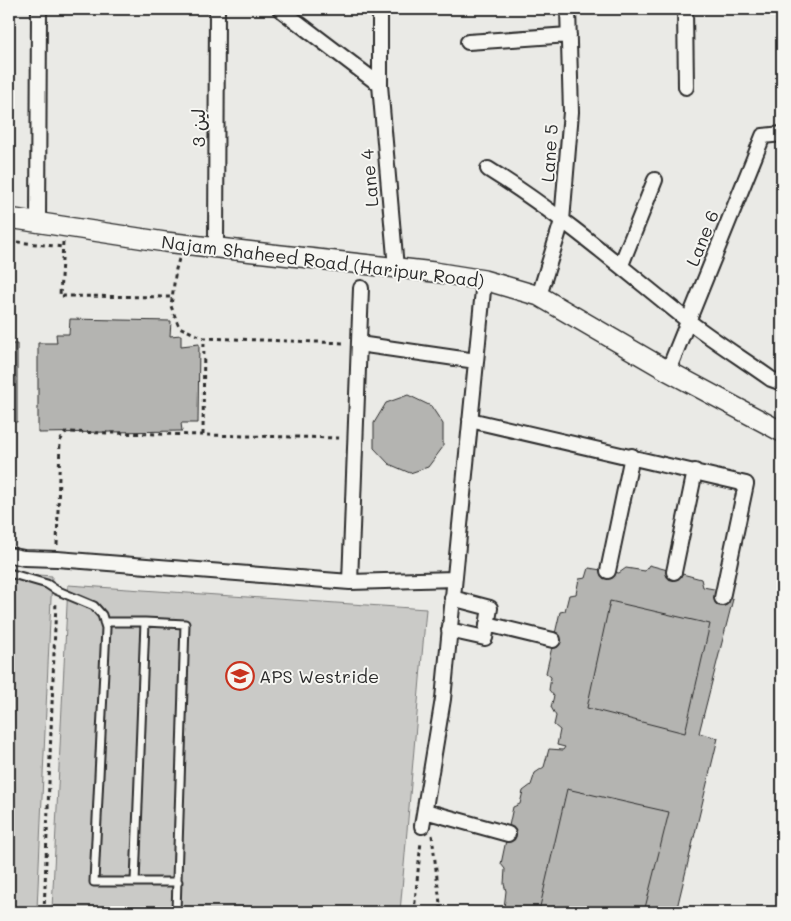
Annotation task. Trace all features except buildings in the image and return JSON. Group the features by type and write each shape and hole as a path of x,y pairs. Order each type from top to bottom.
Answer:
{"main road":[{"name":"Najam Shaheed Road (Haripur Road)","path":"9,218 184,244 484,280 539,296 668,371 782,432"}],"street":[{"path":"38,223 39,9"},
{"name":"لین 3","path":"216,248 217,9"},
{"path":"280,9 380,84"},
{"name":"Lane 4","path":"380,9 380,84 396,268"},
{"name":"Lane 5","path":"539,296 562,221 571,112 568,9"},
{"path":"684,9 686,87"},
{"path":"468,42 569,35"},
{"name":"Lane 6","path":"668,371 763,136 782,134"},
{"path":"488,169 520,189 621,265 688,320 771,379 782,383"},
{"path":"621,265 655,180"},
{"path":"422,826 443,699 484,280"},
{"path":"350,582 361,288"},
{"path":"359,344 476,361"},
{"path":"470,420 632,456 746,484 722,598"},
{"path":"608,571 632,456"},
{"path":"674,572 695,471"},
{"path":"9,555 24,558 350,582 454,579"},
{"path":"449,630 484,638 490,608 452,598"},
{"path":"487,624 553,640"},
{"path":"425,812 508,834"}],"lane":[{"path":"9,573 47,584 56,590 94,606 102,615 106,628 94,882 178,882"},
{"path":"104,622 185,624 176,912"},
{"path":"135,882 145,622"}],"path":[{"path":"64,227 60,296 172,297"},
{"path":"9,241 63,248"},
{"path":"184,244 176,268 171,306 179,327 204,338 359,344"},
{"path":"203,435 204,338"},
{"path":"56,559 60,441 66,432 356,439"},
{"path":"44,912 56,590"},
{"path":"414,912 422,826 432,832 441,912"}],"shaded area":[{"path":"9,573 52,576 37,909 9,910"},
{"path":"68,585 426,609 400,912 212,912 52,909"}],"place":[{"name":"APS Westride","path":"240,676"}]}
